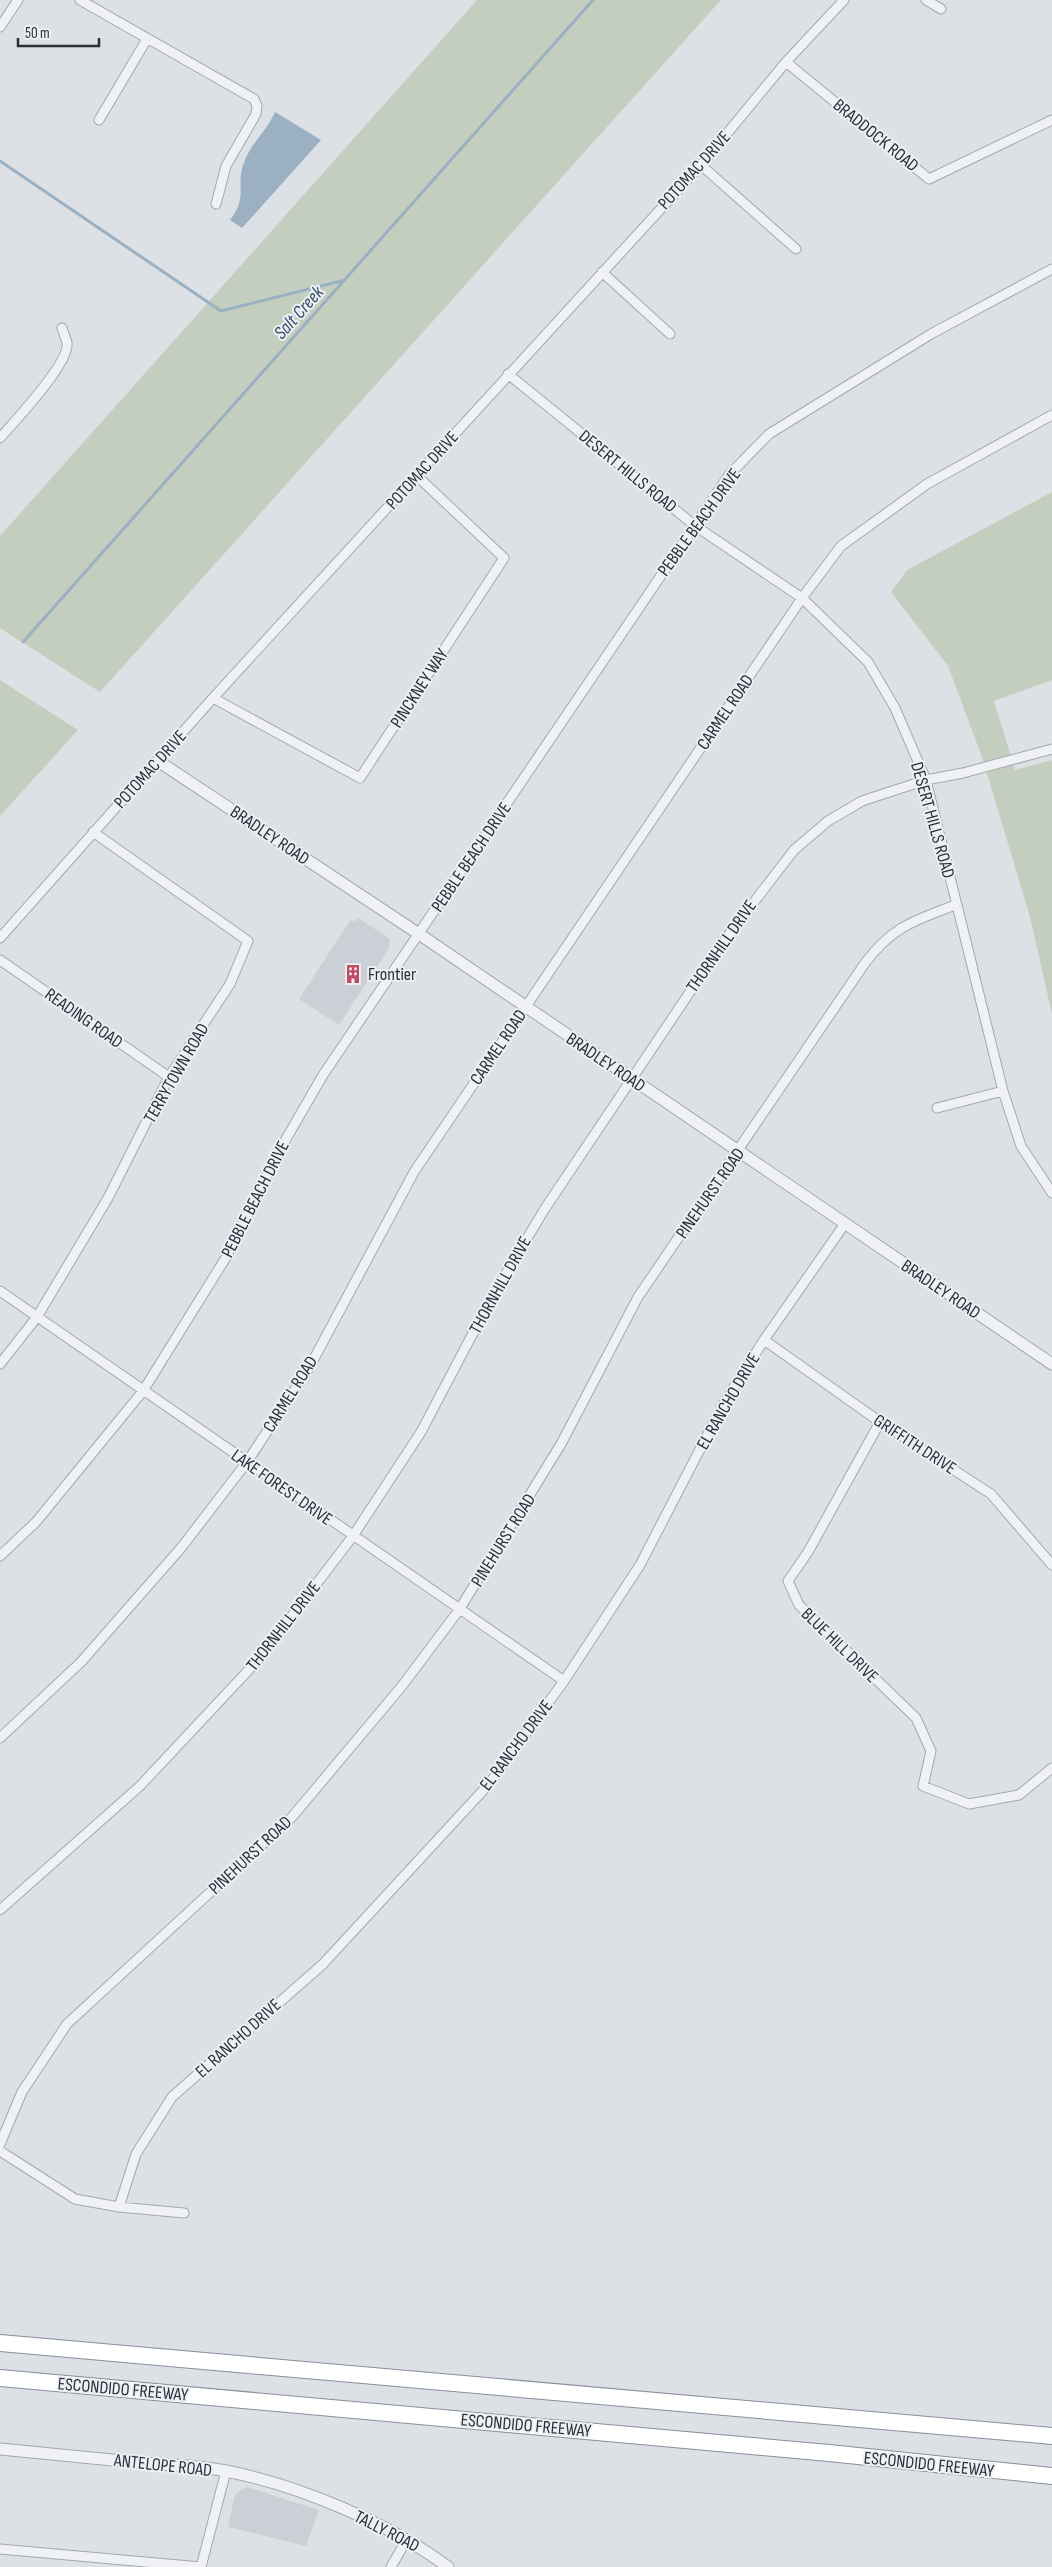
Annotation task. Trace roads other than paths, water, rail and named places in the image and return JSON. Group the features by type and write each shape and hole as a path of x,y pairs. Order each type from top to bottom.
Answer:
{"highway":[{"name":"ESCONDIDO FREEWAY","path":"0,2343 1052,2436"},
{"name":"ESCONDIDO FREEWAY","path":"0,2378 819,2452 1052,2476"}],"street":[{"path":"0,27 18,0"},
{"path":"80,0 254,99 258,106 256,114 226,166 216,204"},
{"name":"POTOMAC DRIVE","path":"0,938 213,698 701,165 786,62 844,0"},
{"path":"926,0 941,9"},
{"path":"100,120 147,39"},
{"name":"BRADDOCK ROAD","path":"786,62 929,179 1052,120"},
{"path":"701,165 796,249"},
{"name":"PEBBLE BEACH DRIVE","path":"0,1556 36,1522 143,1391 225,1258 282,1146 323,1075 694,524 729,476 769,434 930,334 1052,268"},
{"path":"602,272 670,334"},
{"path":"0,438 29,406 65,356 68,344 62,328"},
{"name":"DESERT HILLS ROAD","path":"508,374 694,524 802,598 868,662 895,708 926,780 948,865 955,905 1003,1091 1021,1146 1052,1193"},
{"name":"CARMEL ROAD","path":"0,1738 81,1662 181,1548 247,1462 309,1368 414,1172 802,598 842,546 927,484 1052,416"},
{"name":"PINCKNEY WAY","path":"213,698 360,778 504,558 417,476"},
{"name":"THORNHILL DRIVE","path":"0,1910 140,1786 259,1659 353,1536 421,1432 492,1297 544,1210 724,941 794,850 828,821 862,801 926,780 963,773 1052,749"},
{"name":"BRADLEY ROAD","path":"158,761 419,934 844,1225 1052,1364"},
{"name":"TERRYTOWN ROAD","path":"0,1364 36,1317 108,1198 169,1077 230,984 248,941 93,832"},
{"name":"PINEHURST ROAD","path":"0,2144 22,2092 67,2024 292,1817 402,1686 459,1610 561,1444 638,1297 881,942 902,926 955,905"},
{"name":"READING ROAD","path":"0,960 169,1077"},
{"path":"937,1108 1003,1091"},
{"name":"EL RANCHO DRIVE","path":"119,2207 136,2154 172,2097 322,1964 488,1784 564,1681 640,1565 724,1403 764,1340 844,1225"},
{"name":"LAKE FOREST DRIVE","path":"0,1291 564,1681"},
{"name":"GRIFFITH DRIVE","path":"764,1340 880,1422 991,1494 1052,1565"},
{"name":"BLUE HILL DRIVE","path":"880,1422 808,1552 788,1581 799,1605 916,1718 931,1751 922,1786 970,1804 1019,1795 1052,1768"},
{"path":"0,2151 75,2199 119,2207 184,2213"},
{"name":"ANTELOPE ROAD","path":"0,2449 226,2471 260,2479 323,2501"},
{"path":"0,2549 201,2567 226,2471"},
{"name":"TALLY ROAD","path":"323,2501 407,2539 448,2567"},
{"path":"391,2567 407,2539"}],"water":[{"path":"275,112 321,140 242,228 230,220 239,205 243,165 249,151"}],"waterway":[{"name":"Salt Creek","path":"23,642 593,0"},
{"path":"0,161 221,311 345,280"}],"place":[{"name":"Frontier","path":"353,974"}]}
